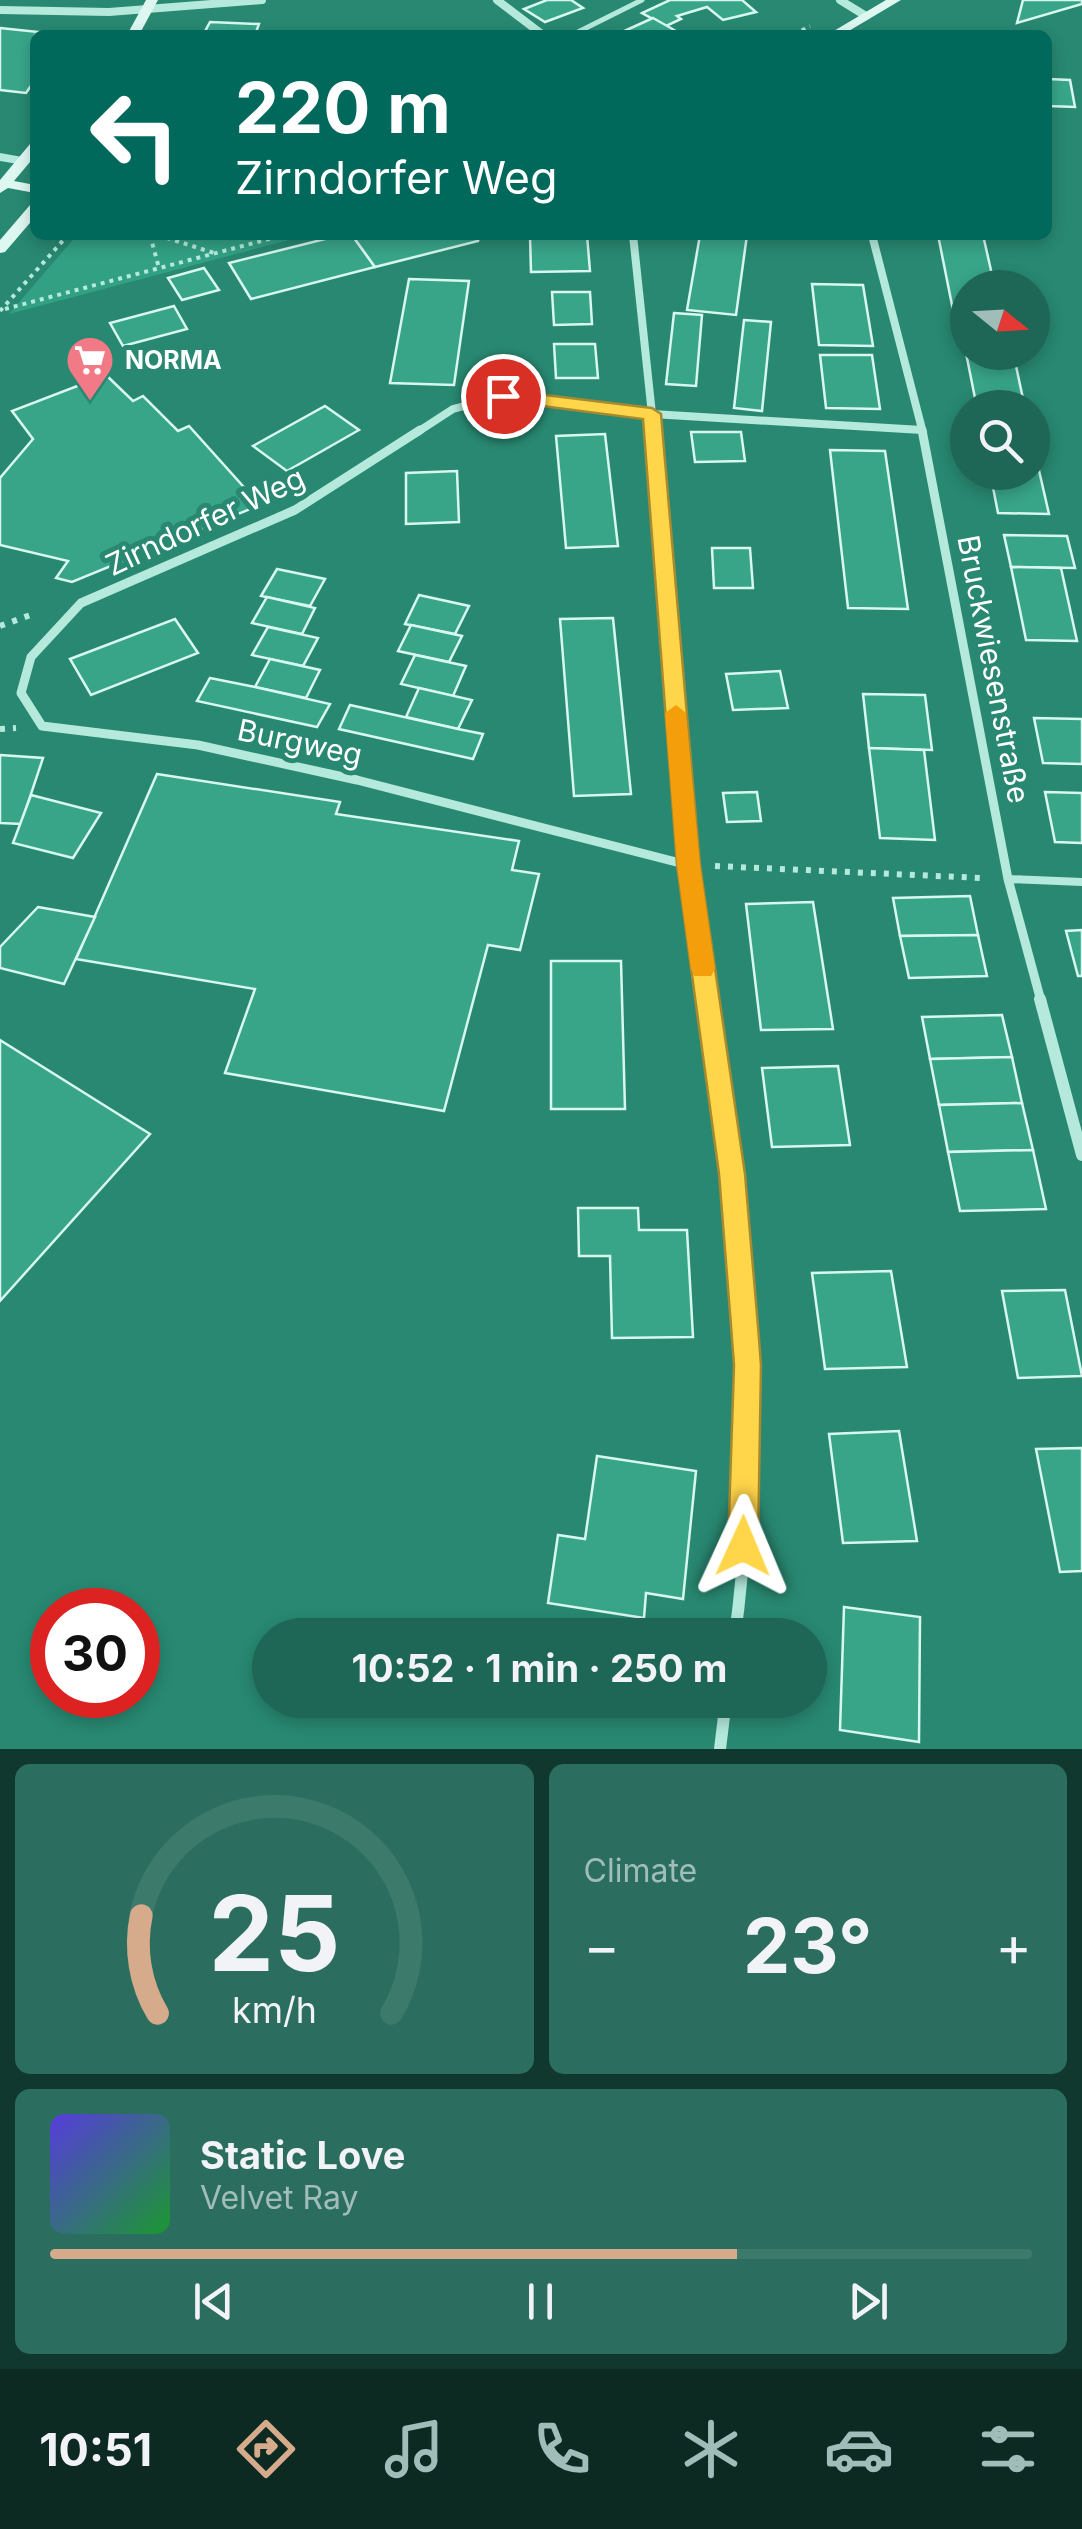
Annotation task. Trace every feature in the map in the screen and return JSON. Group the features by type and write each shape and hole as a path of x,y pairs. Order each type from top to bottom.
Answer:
{"main road":[{"path":"841,30 895,0"},
{"path":"136,30 150,5"},
{"path":"2,184 29,162"},
{"path":"2,184 30,188"},
{"path":"0,249 30,214"}],"street":[{"path":"0,10 262,0"},
{"path":"497,0 536,30"},
{"path":"840,0 866,16"},
{"path":"0,157 29,162"},
{"path":"634,240 652,414 688,865 732,1174 748,1365 742,1583 737,1618"},
{"name":"Bruckwiesenstraße","path":"873,240 922,430 1008,879 1082,1155"},
{"name":"Zirndorfer Weg","path":"81,603 295,510 452,409 503,396 652,414 922,430"},
{"name":"Burgweg","path":"81,603 31,658 21,693 42,726 198,745 357,780 688,865"},
{"path":"720,1749 724,1718"}],"lane":[{"path":"582,30 642,0"},
{"path":"1008,879 1082,882"}],"path":[{"path":"2,310 64,240"},
{"path":"151,240 159,268"},
{"path":"174,240 216,253"},
{"path":"2,310 265,240"},
{"path":"688,865 1008,879"}],"green space":[{"path":"73,240 289,240 9,314"}],"building":[{"path":"547,0 571,0 583,8 545,22 524,9"},
{"path":"670,0 742,0 756,12 723,20 707,7 677,16 681,19 666,26 642,13"},
{"path":"1023,0 1082,0 1082,4 1017,23"},
{"path":"653,18 674,30 627,30"},
{"path":"210,22 259,24 257,30 206,30"},
{"path":"0,28 30,31 30,87 26,93 0,90"},
{"path":"1052,79 1070,80 1075,107 1052,106"},
{"path":"321,240 356,240 375,267 251,299 229,263"},
{"path":"356,240 478,240 478,241 375,267"},
{"path":"530,240 587,240 590,271 531,272"},
{"path":"699,240 746,240 736,315 687,310"},
{"path":"939,240 984,240 991,270 950,270 950,295"},
{"path":"204,268 219,290 182,300 168,278"},
{"path":"409,279 469,281 454,385 390,383"},
{"path":"812,284 863,285 873,346 819,345"},
{"path":"552,292 590,292 592,324 554,325"},
{"path":"174,306 187,329 123,346 110,323"},
{"path":"674,313 702,315 696,386 666,384"},
{"path":"744,320 771,322 762,411 734,408"},
{"path":"554,344 595,344 598,378 556,378"},
{"path":"820,355 872,355 880,409 826,408"},
{"path":"969,370 1017,370 1021,390 973,390"},
{"path":"106,375 133,401 143,396 178,431 189,426 260,505 72,582 56,578 68,561 0,545 0,478 33,439 12,411"},
{"path":"325,406 359,430 287,471 253,446"},
{"path":"691,432 741,432 745,461 695,462"},
{"path":"605,434 618,546 566,548 556,436"},
{"path":"830,450 885,451 908,609 848,608"},
{"path":"457,471 459,522 406,524 406,473"},
{"path":"994,490 1043,490 1049,514 998,513"},
{"path":"1004,535 1067,536 1075,568 1011,567"},
{"path":"712,548 750,548 753,588 714,588"},
{"path":"1011,567 1061,568 1077,641 1026,640"},
{"path":"277,569 325,579 310,606 261,596"},
{"path":"419,595 469,606 455,634 405,624"},
{"path":"267,597 315,608 302,634 252,623"},
{"path":"613,618 631,794 574,796 560,619"},
{"path":"175,619 198,653 91,695 70,659"},
{"path":"411,625 462,636 449,662 398,651"},
{"path":"268,627 318,638 303,666 252,655"},
{"path":"415,655 466,666 453,696 401,684"},
{"path":"270,659 320,670 306,698 255,687"},
{"path":"780,671 788,708 733,710 726,674"},
{"path":"210,678 330,704 317,727 197,701"},
{"path":"419,688 472,700 458,729 406,717"},
{"path":"863,694 925,695 932,750 869,748"},
{"path":"350,705 483,734 473,759 339,729"},
{"path":"1034,718 1082,719 1082,764 1043,763"},
{"path":"869,748 924,750 935,840 880,838"},
{"path":"0,755 43,758 21,824 0,823"},
{"path":"157,774 340,802 336,814 519,841 512,870 539,874 520,950 488,945 444,1111 225,1073 255,989 76,959"},
{"path":"757,792 761,821 727,822 723,793"},
{"path":"1045,792 1082,793 1082,843 1055,842"},
{"path":"31,795 101,813 73,858 13,843"},
{"path":"970,896 978,935 900,936 893,898"},
{"path":"813,902 833,1029 761,1030 746,904"},
{"path":"38,907 95,917 64,984 0,968 0,947"},
{"path":"1082,930 1082,976 1078,976 1066,931"},
{"path":"978,935 987,976 909,978 900,936"},
{"path":"551,961 621,961 625,1109 551,1109"},
{"path":"1002,1015 1012,1057 930,1059 922,1017"},
{"path":"0,1040 150,1134 0,1301"},
{"path":"1012,1057 1022,1103 939,1105 930,1059"},
{"path":"838,1066 850,1145 772,1147 762,1068"},
{"path":"1022,1103 1033,1150 948,1152 939,1105"},
{"path":"1033,1150 1046,1209 960,1211 948,1152"},
{"path":"578,1208 638,1208 639,1230 687,1230 693,1337 612,1338 610,1256 579,1256"},
{"path":"891,1271 907,1367 825,1369 812,1273"},
{"path":"1065,1290 1082,1376 1018,1378 1002,1291"},
{"path":"899,1431 917,1541 843,1543 829,1434"},
{"path":"1082,1448 1082,1571 1060,1572 1036,1449"},
{"path":"597,1456 696,1471 683,1599 646,1593 644,1618 548,1603 558,1535 585,1539"},
{"path":"844,1607 920,1617 919,1742 840,1730"}],"slow traffic":[{"path":"676,713 688,865 703,969"}],"place":[{"name":"NORMA","path":"90,402"}],"route":[{"path":"503,396 652,414 688,865 732,1174 748,1365 743,1546"}]}
